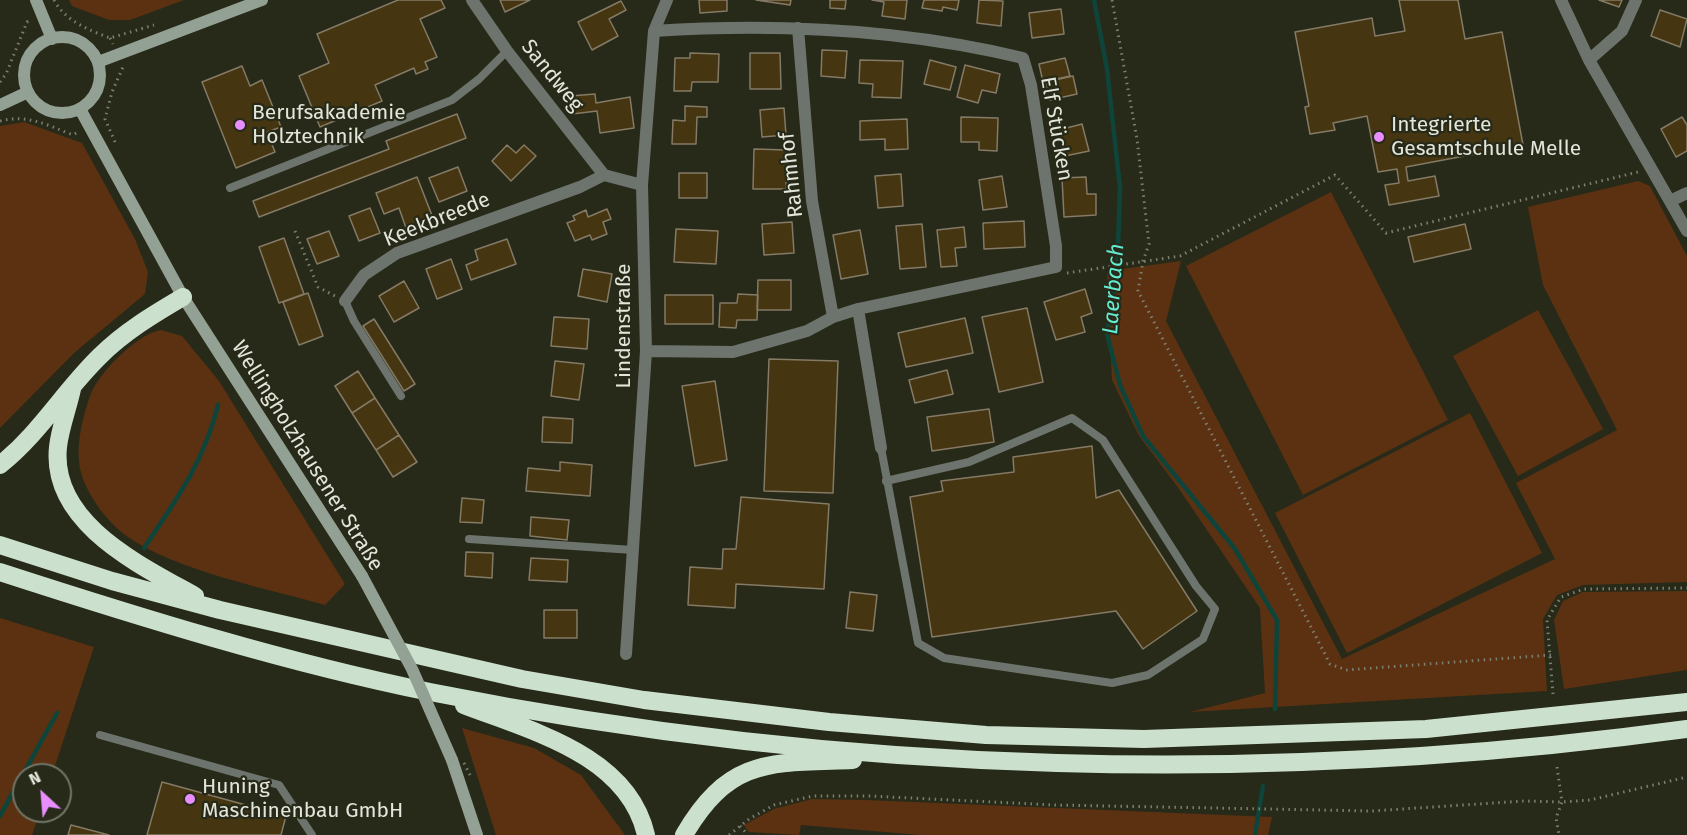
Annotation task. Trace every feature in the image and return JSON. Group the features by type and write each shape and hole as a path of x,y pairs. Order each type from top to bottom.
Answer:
{"highway":[{"path":"0,465 25,444 99,357 140,323 183,297"},
{"path":"72,389 58,447 60,478 86,525 129,559 220,610"},
{"path":"0,545 112,580 220,610 522,679 644,700 829,722 986,735 1144,739 1426,729 1687,702"},
{"path":"0,572 134,614 429,692 605,721 730,738 926,758 1077,764 1318,763 1437,757 1687,729"},
{"path":"429,692 554,740 602,767 628,793 644,824 646,835"},
{"path":"684,835 700,807 717,790 756,767 776,763 926,758"}],"main road":[{"path":"36,0 52,39"},
{"path":"98,62 262,0"},
{"path":"52,39 74,39 93,52 98,62 100,73 95,94 80,109 70,112 51,111 41,107 28,92 25,79 26,66 31,54 40,45 52,39"},
{"path":"0,105 28,92"},
{"name":"Wellingholzhausener Straße","path":"80,109 183,297 362,576 412,669 452,760 477,835"}],"street":[{"name":"Sandweg","path":"472,0 507,51 604,175"},
{"name":"Lindenstraße","path":"626,654 646,351 642,185 654,31 667,0"},
{"path":"1561,0 1589,60 1687,231"},
{"path":"1589,60 1622,31 1636,0"},
{"name":"Elf Stücken","path":"654,31 708,28 798,28 870,32 977,47 1023,58 1030,85 1056,246 1056,267 1045,270"},
{"name":"Rahmhof","path":"798,28 812,201 833,317"},
{"path":"604,175 642,185"},
{"name":"Keekbreede","path":"345,301 364,275 397,253 580,187 604,175"},
{"path":"1670,201 1687,193"},
{"path":"646,351 732,352 807,331 833,317 858,309 1045,270"},
{"path":"858,309 881,448"}],"lane":[{"path":"230,188 452,100 479,79 507,51"},
{"path":"345,301 354,321 401,396"},
{"path":"881,448 886,481 918,643 944,658 1112,683 1149,675 1203,639 1215,609 1196,586 1102,440 1072,418 969,462 886,481"},
{"path":"469,539 633,550"},
{"path":"100,735 279,785 312,835"}],"path":[{"path":"54,0 60,11 71,20 110,38"},
{"path":"1112,0 1137,139 1149,244 1143,261 1138,291 1330,664 1346,670 1551,655"},
{"path":"0,82 6,74 27,22"},
{"path":"118,148 105,119 112,92 123,69"},
{"path":"0,121 17,117 31,118 73,135"},
{"path":"1045,270 1058,274 1180,256 1335,175 1386,233 1652,169"},
{"path":"295,231 318,287 345,301"},
{"path":"1553,693 1547,620 1561,597 1584,589 1687,588"},
{"path":"1557,767 1562,802 1556,819 1559,835"},
{"path":"729,835 774,806 813,796 1372,811 1524,801 1590,800 1687,777"},
{"path":"740,826 748,835"}],"shaded area":[{"path":"69,0 184,0 130,20 109,20 72,6"},
{"path":"24,122 82,143 135,239 148,272 145,294 74,353 0,428 0,126"},
{"path":"1638,181 1650,186 1687,256 1687,582 1583,585 1557,595 1543,619 1547,691 1190,712 1265,693 1260,608 1177,486 1139,436 1112,380 1107,271 1181,261 1166,321 1342,659 1555,559 1516,483 1617,430 1543,285 1528,207"},
{"path":"1331,192 1448,420 1303,495 1186,266"},
{"path":"1538,310 1603,429 1518,476 1453,356"},
{"path":"161,330 182,336 219,381 345,584 325,605 196,569 171,559 128,537 100,510 82,476 79,456 82,425 90,396 101,377 120,356 141,339"},
{"path":"1470,413 1542,553 1347,653 1275,513"},
{"path":"1687,591 1687,670 1564,689 1554,620 1563,601 1583,592"},
{"path":"0,618 94,647 56,763 12,763 12,823 36,823 32,835 0,835"},
{"path":"462,728 534,748 581,775 625,835 496,835"},
{"path":"812,799 1272,817 1268,835 921,835 801,825 799,835 749,832 744,825 774,809"}],"building":[{"path":"398,0 441,0 445,8 420,19 437,57 425,62 428,69 416,74 414,68 375,85 382,101 320,127 299,76 329,63 317,34"},
{"path":"500,0 530,0 505,12"},
{"path":"699,0 727,0 727,11 700,13"},
{"path":"756,0 791,0 790,5"},
{"path":"830,0 846,0 845,9 830,8"},
{"path":"872,0 907,0 905,19 882,16 884,2"},
{"path":"924,0 959,0 957,10 943,7 942,11 922,8"},
{"path":"979,0 1003,1 1001,26 977,23"},
{"path":"1399,0 1458,0 1465,39 1502,32 1523,145 1406,167 1408,181 1435,176 1439,196 1389,205 1385,185 1399,183 1397,169 1378,172 1367,116 1333,123 1335,130 1310,134 1305,107 1309,106 1295,32 1372,18 1375,36 1405,31"},
{"path":"1599,0 1622,0 1619,7"},
{"path":"621,1 626,10 609,19 618,36 592,50 578,22"},
{"path":"1061,9 1064,34 1032,38 1029,13"},
{"path":"1660,10 1687,19 1680,47 1651,36"},
{"path":"822,50 847,51 845,78 821,76"},
{"path":"690,53 719,54 718,82 692,82 691,91 674,91 675,58 690,58"},
{"path":"750,53 780,53 781,89 750,89"},
{"path":"1065,58 1070,76 1043,82 1039,64"},
{"path":"860,60 903,61 901,98 872,97 873,84 859,83"},
{"path":"930,60 956,67 950,90 924,84"},
{"path":"965,65 1000,74 996,93 982,90 978,103 957,97"},
{"path":"242,66 250,86 262,80 281,127 267,132 275,152 236,168 202,82"},
{"path":"1073,76 1077,94 1050,100 1046,82"},
{"path":"595,94 596,103 630,97 634,128 600,133 597,111 572,114 570,96"},
{"path":"685,106 707,107 707,117 697,117 696,144 672,144 673,120 685,121"},
{"path":"784,108 786,135 762,137 760,110"},
{"path":"457,114 466,138 259,217 253,201 389,149 386,141"},
{"path":"961,117 998,118 997,151 979,150 979,142 961,142"},
{"path":"1682,117 1687,125 1687,151 1676,157 1661,129"},
{"path":"907,119 908,149 885,150 885,139 860,140 860,121"},
{"path":"1082,124 1089,151 1065,156 1059,130"},
{"path":"507,145 516,153 524,145 536,156 511,181 492,161"},
{"path":"754,149 787,150 786,189 753,189"},
{"path":"458,167 467,191 439,202 429,178"},
{"path":"679,173 707,173 707,198 679,198"},
{"path":"901,174 903,206 878,208 875,176"},
{"path":"1002,176 1007,207 983,210 979,180"},
{"path":"417,177 433,218 406,228 399,208 384,214 376,193"},
{"path":"1086,177 1087,194 1096,194 1096,215 1064,217 1062,178"},
{"path":"370,208 380,233 359,241 349,216"},
{"path":"607,209 611,219 603,222 607,234 592,240 590,235 575,241 567,223 575,220 573,216 586,210 588,217"},
{"path":"1024,221 1025,247 984,249 983,223"},
{"path":"792,222 794,253 764,255 762,224"},
{"path":"922,224 926,267 900,269 896,226"},
{"path":"1465,224 1471,249 1414,262 1408,237"},
{"path":"964,227 966,247 955,248 957,266 941,267 937,230"},
{"path":"676,229 718,231 716,264 674,262"},
{"path":"860,230 868,274 841,279 833,235"},
{"path":"329,231 339,256 317,264 307,239"},
{"path":"284,238 304,294 279,303 259,247"},
{"path":"507,239 516,264 471,280 466,265 478,260 475,250"},
{"path":"451,259 462,289 437,299 426,269"},
{"path":"583,269 612,274 607,302 578,296"},
{"path":"758,280 791,280 791,310 757,310"},
{"path":"404,281 419,308 394,322 379,296"},
{"path":"1085,289 1092,313 1081,317 1085,332 1056,340 1044,302"},
{"path":"308,293 323,336 299,345 283,302"},
{"path":"738,294 758,295 757,320 737,320 736,328 719,327 720,303 737,303"},
{"path":"665,295 713,295 713,324 665,324"},
{"path":"1027,308 1043,382 999,392 982,317"},
{"path":"554,317 589,319 587,349 551,346"},
{"path":"965,318 973,353 906,367 898,333"},
{"path":"374,319 415,384 404,391 363,326"},
{"path":"769,359 838,361 833,493 764,491"},
{"path":"555,361 584,364 579,400 551,396"},
{"path":"947,370 953,394 915,403 909,380"},
{"path":"358,371 375,398 352,413 335,386"},
{"path":"715,381 727,460 695,466 682,386"},
{"path":"375,398 399,435 376,450 352,413"},
{"path":"989,409 994,442 932,451 927,417"},
{"path":"543,417 573,419 572,443 542,442"},
{"path":"399,435 417,462 393,477 376,450"},
{"path":"1092,446 1096,498 1119,490 1197,611 1143,649 1116,611 932,637 910,497 943,491 941,481 1014,472 1013,457"},
{"path":"560,462 592,465 590,496 526,491 528,468 560,471"},
{"path":"741,497 829,504 824,589 736,584 735,608 688,605 690,567 722,569 723,549 736,549"},
{"path":"462,498 484,500 482,523 460,522"},
{"path":"531,517 569,520 567,540 530,536"},
{"path":"466,552 493,553 492,578 465,576"},
{"path":"531,558 568,560 567,582 529,580"},
{"path":"850,592 877,595 873,631 846,628"},
{"path":"544,610 577,610 577,638 544,638"},
{"name":"Huning Maschinenbau GmbH","path":"162,782 286,816 281,835 147,835"},
{"path":"71,825 109,835 68,835"}],"waterway":[{"name":"Laerbach","path":"1094,0 1107,69 1120,188 1117,275 1107,334 1120,385 1143,436 1235,549 1277,620 1275,709"},
{"path":"144,548 178,497 197,463 218,405"},
{"path":"0,816 57,713"},
{"name":"Laerbach","path":"1255,835 1263,786"}],"place":[{"name":"Berufsakademie Holztechnik","path":"240,125"},
{"name":"Integrierte Gesamtschule Melle","path":"1379,137"},
{"name":"Huning Maschinenbau GmbH","path":"190,799"}]}
